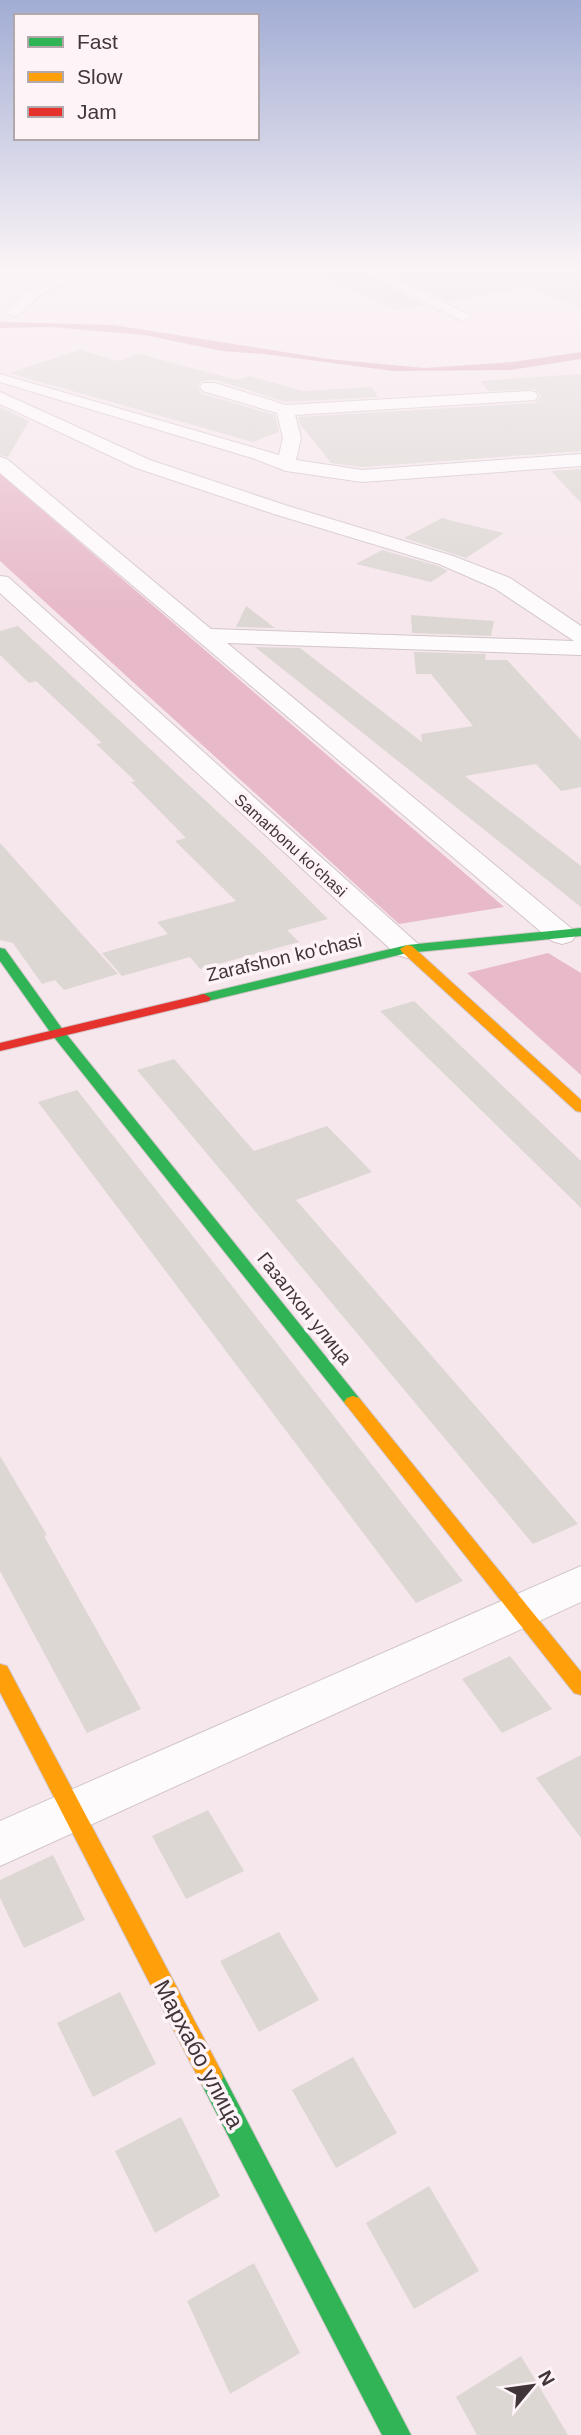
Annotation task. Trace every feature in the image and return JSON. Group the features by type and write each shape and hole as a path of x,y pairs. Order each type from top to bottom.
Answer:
{"street":[{"path":"22,384 260,454 286,465 330,474 362,476 581,460"},
{"path":"209,387 285,410 529,396"},
{"path":"0,397 144,464 196,483 446,560 502,583 581,636"},
{"path":"285,410 292,438 286,465"},
{"path":"0,463 205,635 571,933 581,950"},
{"name":"Samarbonu ko'chasi","path":"0,582 6,604 407,949 581,1108"},
{"path":"205,635 581,648"},
{"name":"Zarafshon ko'chasi","path":"0,1047 407,949 571,933"},
{"name":"Газалхон улица","path":"0,952 58,1033 581,1687"},
{"path":"0,1844 581,1583"},
{"name":"Мархабо улица","path":"0,1672 397,2435"}],"shaded area":[{"path":"0,474 504,907 399,924 0,561"},
{"path":"548,953 581,973 581,1075 467,973"}],"building":[{"path":"47,384 199,384 197,387 202,394 275,415 279,432 253,442"},
{"path":"228,384 277,384 303,391 372,387 378,397 286,402"},
{"path":"482,384 581,384 581,451 362,467 331,463 300,424 298,417 535,403 541,396 535,389 488,391"},
{"path":"0,407 29,421 8,457 0,455"},
{"path":"581,469 581,503 551,471"},
{"path":"442,518 504,533 466,558 404,538"},
{"path":"382,550 448,571 431,582 356,564"},
{"path":"246,606 275,628 236,627"},
{"path":"411,615 494,621 491,636 412,633"},
{"path":"18,626 263,854 328,919 287,930 299,942 200,969 190,957 122,976 102,953 168,934 157,922 236,901 175,841 186,838 131,782 135,781 96,744 102,743 36,681 29,683 0,655 0,631"},
{"path":"255,647 300,648 422,742 421,734 473,726 431,674 416,674 414,652 486,654 485,660 507,660 581,740 581,787 561,791 536,764 465,776 581,866 581,907"},
{"path":"0,843 118,974 64,990 55,980 42,984 13,943 0,940"},
{"path":"414,1001 581,1161 581,1208 380,1011"},
{"path":"174,1059 254,1151 327,1126 372,1172 296,1200 578,1524 533,1544 137,1070"},
{"path":"77,1090 463,1581 416,1603 38,1102"},
{"path":"0,1456 47,1535 44,1536 141,1709 87,1733 0,1571"},
{"path":"510,1656 552,1709 502,1733 462,1679"},
{"path":"581,1755 581,1838 536,1778"},
{"path":"208,1810 244,1871 186,1899 152,1836"},
{"path":"53,1855 85,1920 24,1948 0,1898 0,1880"},
{"path":"279,1932 319,2000 259,2032 220,1961"},
{"path":"120,1992 156,2064 93,2097 57,2023"},
{"path":"353,2057 397,2133 336,2168 292,2090"},
{"path":"181,2117 220,2196 155,2233 115,2151"},
{"path":"429,2186 479,2271 414,2309 366,2223"},
{"path":"254,2263 300,2353 230,2394 187,2301"},
{"path":"521,2356 568,2435 477,2435 456,2397"}],"traffic: fast":[{"path":"204,998 407,949 581,932"},
{"path":"0,952 58,1033 353,1402"},
{"path":"211,2077 397,2435"}],"traffic: slow":[{"path":"407,949 581,1108"},
{"path":"353,1402 581,1687"},
{"path":"0,1672 211,2077"}],"traffic: jam":[{"path":"0,1047 204,998"}]}
